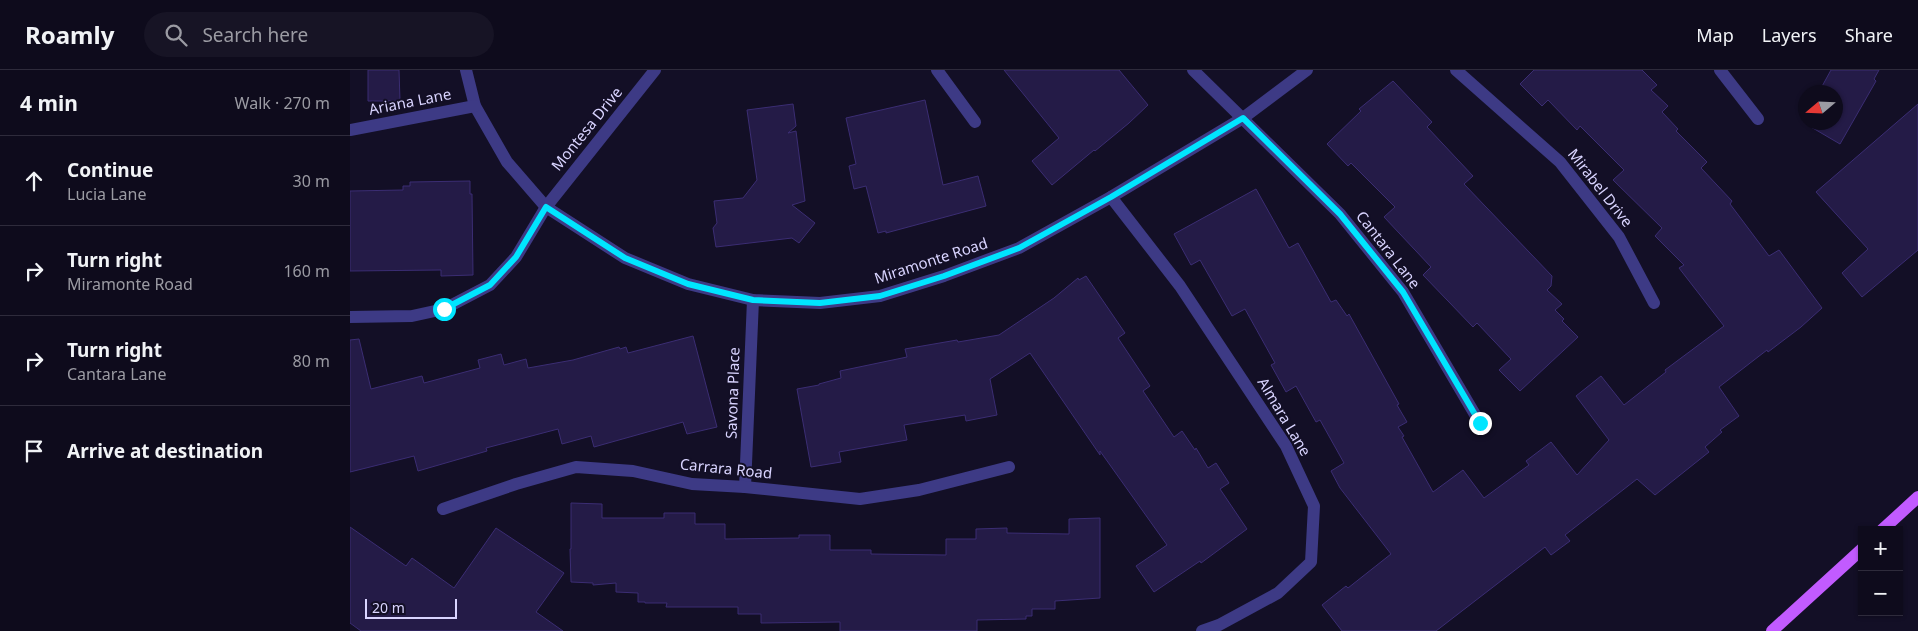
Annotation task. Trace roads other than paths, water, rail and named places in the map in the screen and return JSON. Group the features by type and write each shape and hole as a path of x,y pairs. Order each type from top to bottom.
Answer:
{"main road":[{"path":"1886,526 1918,497"},
{"path":"1772,631 1858,553"}],"street":[{"name":"Miramonte Road","path":"466,70 475,106 507,162 546,207 625,258 688,284 753,300 820,303 880,296 944,276 1019,248 1111,197 1243,118 1308,70"},
{"name":"Montesa Drive","path":"350,317 412,316 444,309 490,285 516,257 546,207 655,70"},
{"path":"937,70 975,122"},
{"name":"Cantara Lane","path":"1193,70 1340,214 1403,292 1480,423"},
{"name":"Mirabel Drive","path":"1456,70 1560,162 1619,237 1654,303"},
{"path":"1720,70 1758,119"},
{"name":"Ariana Lane","path":"350,130 475,106"},
{"name":"Almara Lane","path":"1111,197 1180,286 1286,446 1314,506 1311,562 1278,593 1219,625 1202,631"},
{"name":"Savona Place","path":"745,487 753,300"},
{"name":"Carrara Road","path":"442,509 516,484 576,467 632,471 692,484 860,498 919,490 1009,467"}]}
